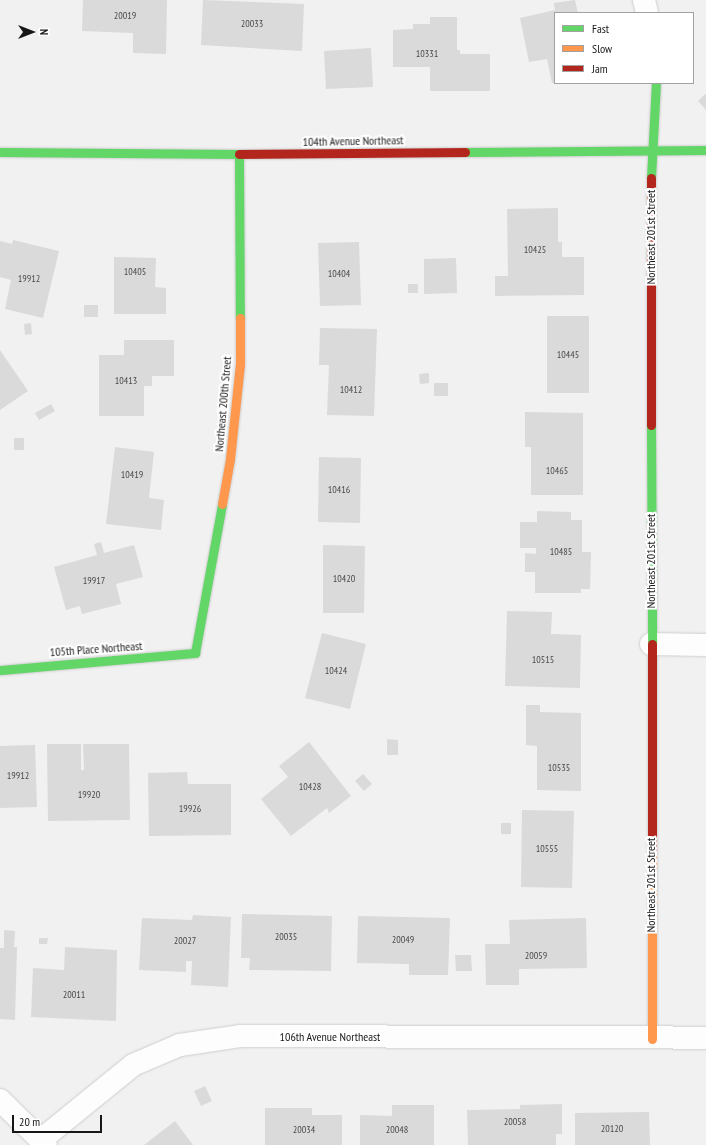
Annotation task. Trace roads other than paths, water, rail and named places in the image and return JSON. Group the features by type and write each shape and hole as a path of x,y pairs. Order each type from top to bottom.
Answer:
{"street":[{"path":"644,0 647,12"},
{"name":"Northeast 201st Street","path":"652,1039 651,149 656,84"},
{"name":"104th Avenue Northeast","path":"0,152 239,154 651,149 706,150"},
{"name":"Northeast 200th Street","path":"195,653 230,459 240,364 239,154"},
{"path":"651,644 706,645"},
{"name":"105th Place Northeast","path":"0,670 195,653"},
{"name":"106th Avenue Northeast","path":"0,1100 44,1142 133,1065 180,1045 241,1036 652,1039 706,1038"}]}
